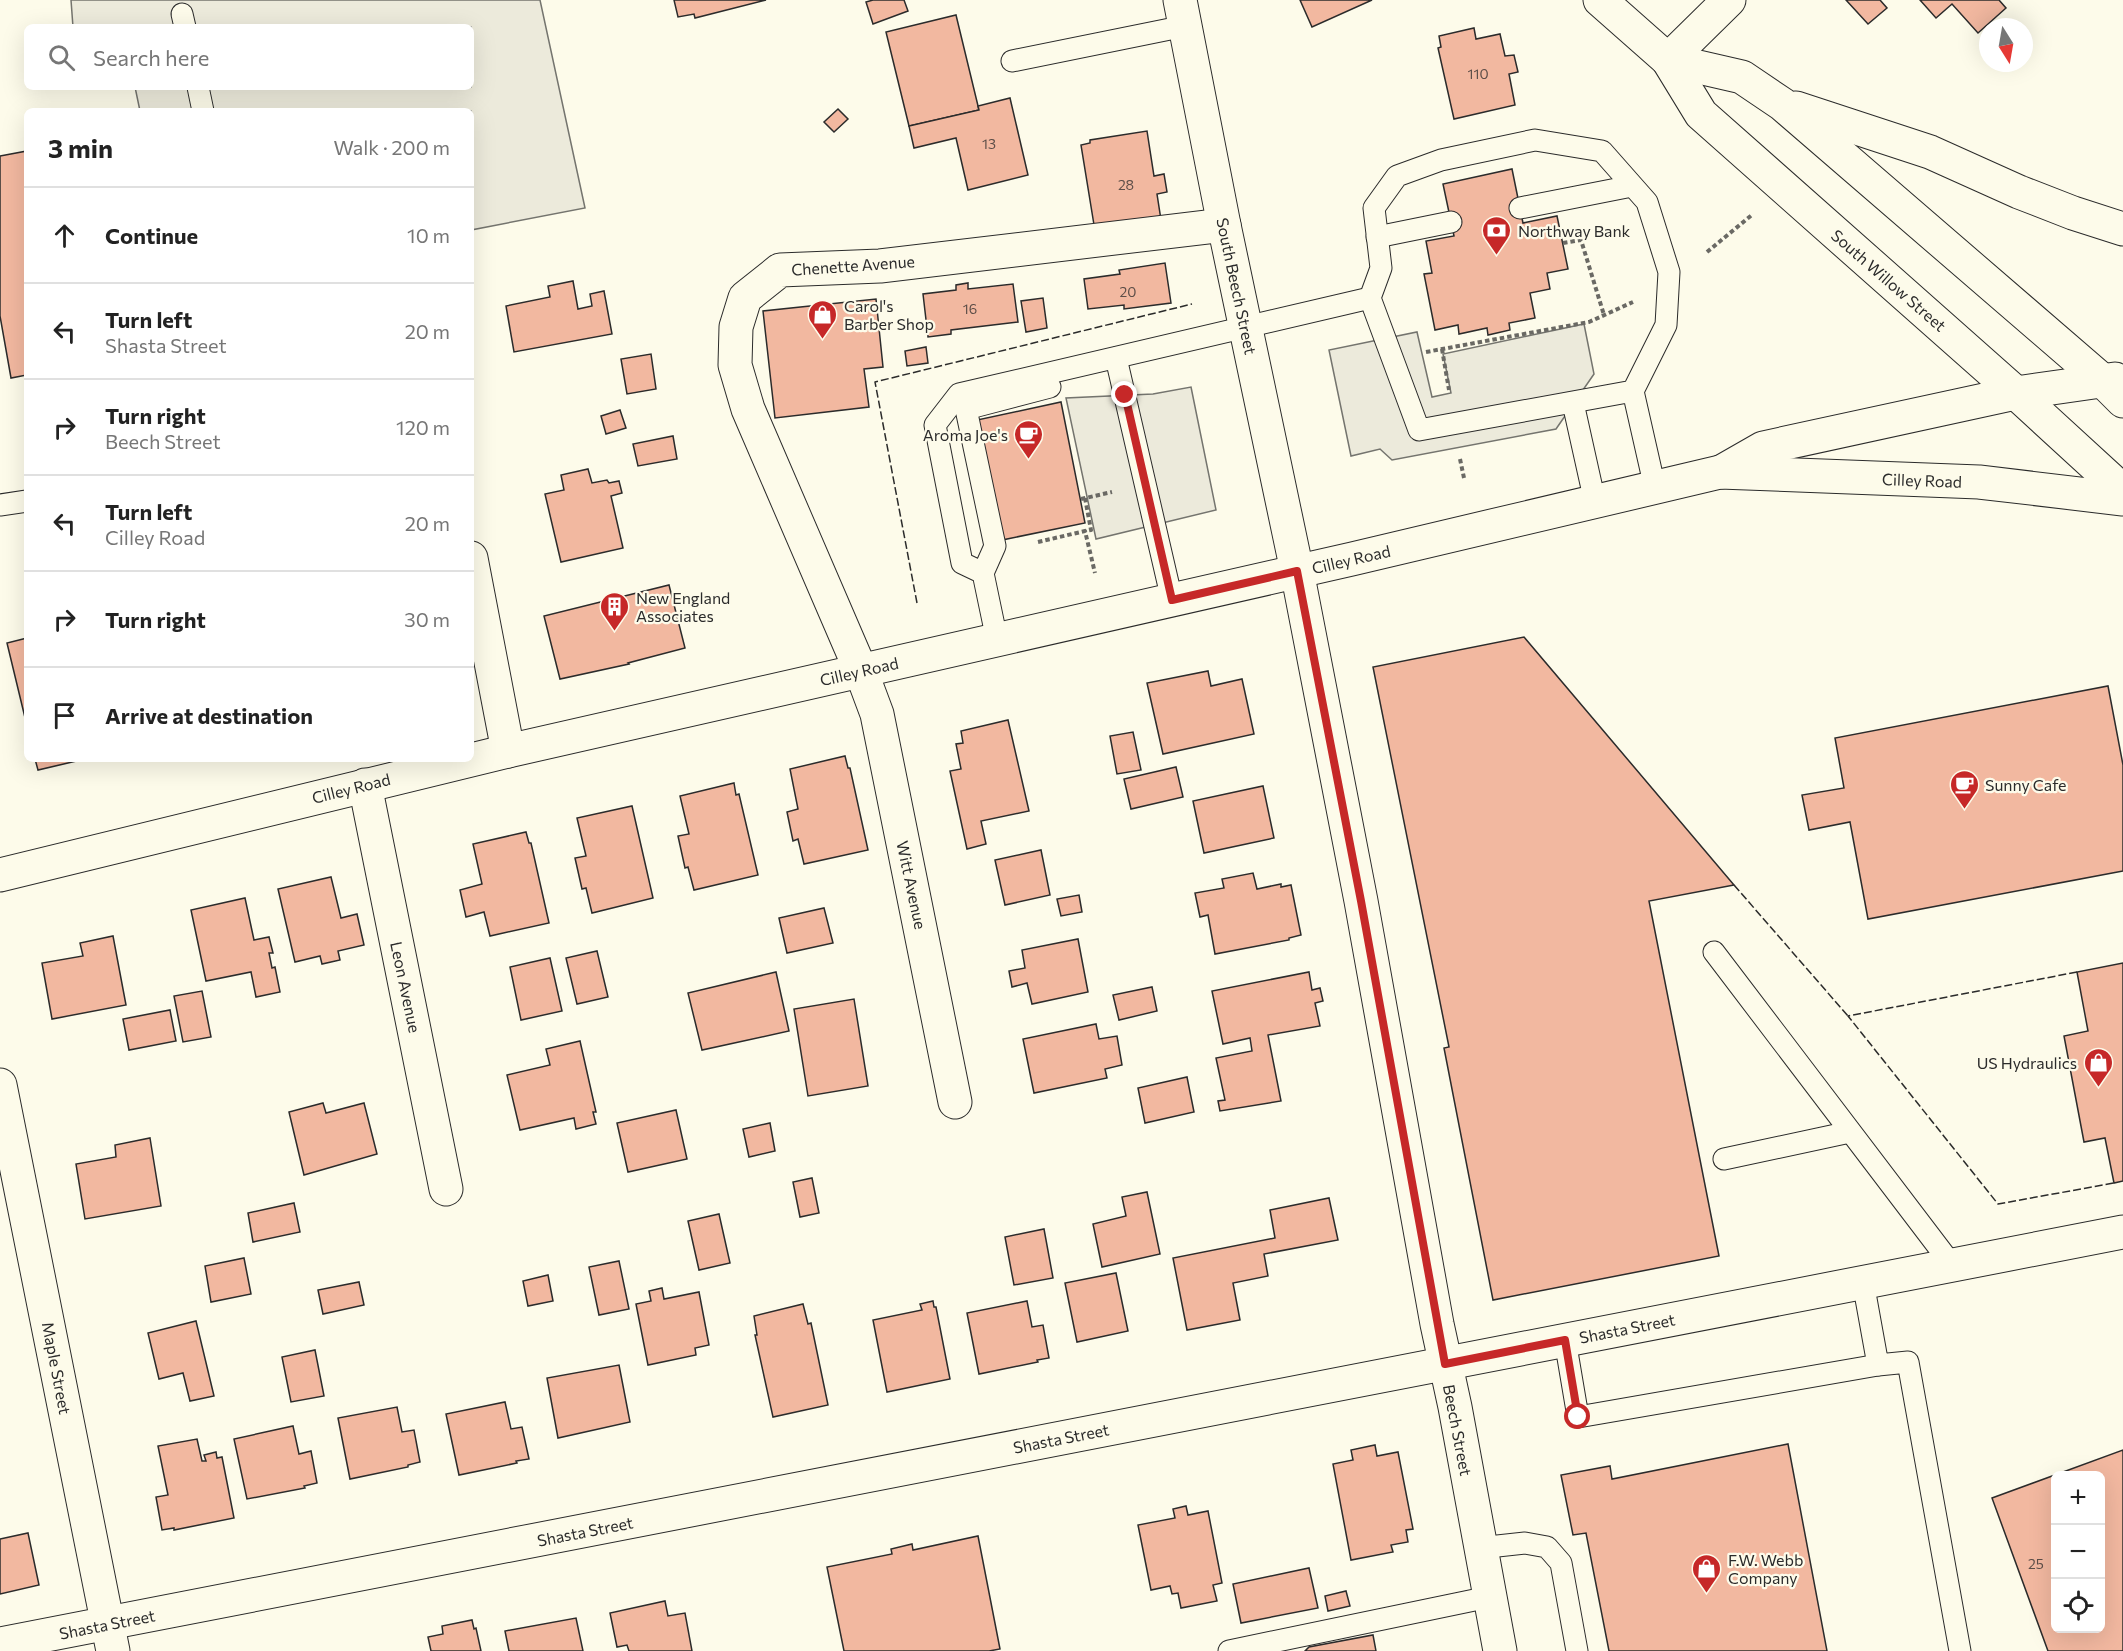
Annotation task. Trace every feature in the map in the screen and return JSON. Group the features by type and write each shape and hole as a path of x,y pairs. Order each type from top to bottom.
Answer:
{"street":[{"name":"South Willow Street","path":"1600,0 1668,60 1701,114 2123,491"},
{"path":"1668,60 1729,0"},
{"name":"South Beech Street","path":"1183,13 1224,225 1297,571"},
{"name":"South Willow Street","path":"1668,60 1742,77 1782,104 2116,387"},
{"path":"1782,104 1930,152 2019,192 2123,229"},
{"name":"Chenette Avenue","path":"861,671 748,409 735,365 736,327 745,298 780,270 880,266 1224,225"},
{"name":"Cilley Road","path":"474,759 1654,488 1720,472 1763,448 2016,393 2116,387"},
{"name":"Cilley Road","path":"1720,472 1979,482 2123,499"},
{"name":"Beech Street","path":"1297,571 1361,901 1479,1548 1500,1651"},
{"path":"474,574 508,751"},
{"name":"Witt Avenue","path":"861,671 877,714 956,1102"},
{"name":"Cilley Road","path":"0,875 462,762"},
{"name":"Leon Avenue","path":"365,785 446,1189"},
{"name":"Maple Street","path":"0,1085 110,1638"},
{"name":"Shasta Street","path":"0,1644 110,1638 1445,1364 2123,1232"}],"lane":[{"path":"1012,61 1183,13"},
{"path":"199,90 202,108"},
{"path":"1633,391 1419,430 1370,298 1381,268 1374,208 1397,176 1441,160 1536,140 1602,151 1647,202 1669,272 1666,325 1633,391 1654,488"},
{"path":"1520,207 1632,186"},
{"path":"1377,237 1451,222"},
{"path":"982,573 962,563 935,425 959,394 1370,298"},
{"path":"1116,358 1172,600"},
{"path":"997,640 982,573 994,546 966,409 1086,378 1094,363"},
{"path":"1573,403 1595,502"},
{"path":"0,505 24,501"},
{"path":"1714,952 1952,1265"},
{"path":"1724,1159 1850,1132"},
{"path":"1863,1282 1878,1365"},
{"path":"1565,1340 1578,1417 1878,1365 1908,1362 1960,1651"},
{"path":"1479,1548 1525,1543 1547,1547 1561,1563 1577,1651"},
{"path":"1229,1651 1489,1597"}],"path":[{"path":"1707,252 1756,211"},
{"path":"1563,243 1581,240 1604,315"},
{"path":"1392,358 1589,322 1634,301"},
{"path":"1442,349 1449,392"},
{"path":"1458,449 1464,478"},
{"path":"1038,542 1091,530 1085,498"},
{"path":"1085,531 1095,573"}],"shaded area":[{"path":"71,0 540,0 585,208 474,229 474,108 139,108 136,90 474,90 474,24 73,24"},
{"path":"1584,324 1594,374 1556,429 1392,460 1380,449 1351,456 1329,350 1417,332 1432,397 1451,393 1443,354"},
{"path":"1191,387 1216,510 1096,539 1066,398 1153,394"}],"building":[{"path":"674,0 766,0 695,18 694,14 678,17"},
{"path":"904,0 908,11 873,24 866,2"},
{"path":"1300,0 1372,0 1312,27"},
{"path":"1846,0 1880,0 1887,8 1868,24"},
{"path":"1920,0 1999,0 2006,8 1995,18 1979,18 1978,33 1952,4 1936,18"},
{"path":"956,15 979,110 909,126 886,32"},
{"path":"1474,28 1476,39 1500,34 1505,56 1514,55 1518,72 1509,74 1515,105 1454,119 1438,48 1441,47 1439,36"},
{"path":"1010,98 1028,175 968,190 956,138 914,148 909,126 979,110 978,106"},
{"path":"838,109 848,119 834,132 824,122"},
{"path":"1147,131 1154,176 1164,174 1167,192 1157,194 1161,220 1095,231 1081,145 1090,143 1090,140"},
{"path":"24,152 24,376 11,378 0,316 0,156"},
{"name":"Northway Bank","path":"1512,169 1523,223 1557,216 1568,269 1547,273 1550,289 1530,293 1535,318 1509,323 1510,330 1488,335 1487,328 1459,334 1458,325 1435,330 1424,274 1432,273 1426,241 1454,236 1443,184"},
{"path":"1165,263 1171,303 1124,309 1124,305 1088,309 1084,279 1120,274 1119,270"},
{"path":"573,281 578,309 592,306 590,294 604,291 612,334 514,352 506,306 550,297 548,286"},
{"path":"968,283 968,289 1013,284 1018,322 951,330 951,334 928,337 923,294 956,290 956,285"},
{"path":"1043,298 1047,328 1026,332 1021,301"},
{"name":"Carol's Barber Shop","path":"876,299 883,367 864,369 869,407 775,418 763,311"},
{"path":"926,347 928,363 907,366 905,351"},
{"path":"651,354 656,389 627,394 621,359"},
{"name":"Aroma Joe's","path":"1061,402 1085,523 1002,540 977,420"},
{"path":"620,410 626,428 606,434 601,416"},
{"path":"673,436 677,459 638,466 633,444"},
{"path":"588,469 592,483 607,480 609,483 619,481 622,493 611,496 623,548 561,562 545,494 564,490 561,475"},
{"name":"New England Associates","path":"669,585 685,648 629,664 560,679 544,616"},
{"path":"1524,637 1734,885 1649,901 1719,1256 1493,1300 1444,1048 1449,1047 1373,667"},
{"path":"24,639 24,714 7,643"},
{"path":"1208,671 1211,686 1242,679 1254,734 1163,754 1147,683"},
{"name":"Sunny Cafe","path":"2108,686 2123,765 2123,871 1868,919 1850,822 1809,830 1802,795 1844,788 1835,738"},
{"path":"1008,720 1029,811 981,821 986,844 967,849 950,771 961,769 956,744 963,743 961,731"},
{"path":"1133,732 1141,770 1117,774 1110,736"},
{"path":"845,756 848,768 850,768 868,850 804,864 798,839 793,841 787,812 798,809 790,769"},
{"path":"36,762 72,762 38,770"},
{"path":"1176,767 1183,797 1131,809 1124,779"},
{"path":"734,783 736,795 739,794 758,875 694,890 688,867 685,868 678,836 689,834 680,796"},
{"path":"1263,786 1274,838 1204,853 1193,801"},
{"path":"632,806 653,898 592,913 586,888 582,889 575,858 586,856 577,818"},
{"path":"526,832 529,843 531,843 549,923 490,936 484,912 466,917 460,890 482,884 473,844"},
{"path":"1041,850 1050,895 1005,905 995,860"},
{"path":"1253,873 1257,889 1281,884 1281,887 1291,885 1301,935 1289,938 1289,940 1215,954 1208,915 1200,917 1195,893 1224,888 1222,879"},
{"path":"331,877 341,918 357,914 364,945 338,951 340,960 322,964 320,956 295,962 278,889"},
{"path":"1079,895 1082,912 1061,916 1057,899"},
{"path":"245,898 254,940 269,937 273,953 269,953 272,968 275,967 280,992 256,997 251,972 206,981 191,910"},
{"path":"824,908 833,943 787,953 779,918"},
{"path":"113,936 126,1005 52,1019 42,963 83,956 80,943"},
{"path":"1078,939 1088,992 1032,1004 1027,983 1012,987 1009,971 1025,968 1022,950"},
{"path":"597,951 608,997 577,1004 566,958"},
{"path":"550,958 562,1011 521,1020 510,967"},
{"name":"US Hydraulics","path":"2123,963 2123,1181 2114,1183 2105,1138 2084,1142 2064,1036 2088,1031 2077,972"},
{"path":"776,972 789,1031 702,1050 688,993"},
{"path":"1309,972 1312,990 1320,988 1323,1001 1315,1003 1320,1026 1268,1035 1281,1101 1220,1111 1218,1101 1225,1100 1216,1058 1252,1051 1250,1038 1223,1044 1212,991"},
{"path":"1152,987 1157,1011 1119,1020 1113,995"},
{"path":"202,991 211,1037 183,1042 174,996"},
{"path":"854,999 868,1086 808,1096 794,1009"},
{"path":"170,1010 176,1041 129,1050 123,1019"},
{"path":"1096,1024 1099,1039 1117,1036 1122,1065 1105,1069 1107,1078 1034,1093 1023,1039"},
{"path":"580,1041 596,1112 593,1112 596,1124 576,1129 574,1118 520,1130 507,1075 550,1065 546,1049"},
{"path":"1187,1077 1194,1112 1145,1123 1138,1088"},
{"path":"323,1103 326,1113 364,1103 377,1154 304,1175 289,1112"},
{"path":"676,1110 687,1159 628,1172 617,1123"},
{"path":"770,1123 775,1151 749,1157 743,1129"},
{"path":"150,1138 161,1206 85,1219 76,1164 116,1157 115,1145"},
{"path":"812,1178 819,1213 800,1217 793,1182"},
{"path":"1147,1192 1160,1254 1102,1267 1093,1224 1126,1216 1122,1197"},
{"path":"1329,1198 1338,1240 1264,1254 1268,1276 1233,1283 1240,1320 1187,1330 1173,1258 1275,1238 1270,1210"},
{"path":"294,1203 300,1232 253,1242 248,1213"},
{"path":"719,1214 730,1263 699,1270 688,1221"},
{"path":"1044,1229 1053,1278 1014,1285 1005,1237"},
{"path":"244,1258 251,1294 211,1302 205,1266"},
{"path":"619,1261 629,1309 599,1315 589,1267"},
{"path":"1116,1273 1128,1331 1077,1342 1065,1283"},
{"path":"548,1275 553,1301 528,1306 523,1281"},
{"path":"359,1282 364,1305 323,1314 318,1290"},
{"path":"662,1288 664,1299 699,1292 709,1345 695,1348 696,1355 648,1365 636,1304 651,1301 649,1291"},
{"path":"933,1301 950,1379 887,1392 873,1320 922,1310 920,1304"},
{"path":"1027,1301 1032,1327 1043,1325 1049,1358 979,1374 967,1313"},
{"path":"803,1304 808,1324 811,1323 828,1405 773,1417 755,1335 757,1335 754,1316"},
{"path":"196,1321 214,1396 190,1401 183,1373 159,1379 148,1333"},
{"path":"315,1350 324,1396 291,1402 282,1357"},
{"path":"619,1365 630,1422 558,1438 547,1378"},
{"path":"505,1402 511,1429 522,1427 529,1459 459,1475 446,1414"},
{"path":"397,1407 402,1432 414,1430 420,1462 408,1465 408,1467 350,1479 338,1418"},
{"path":"293,1426 299,1454 311,1451 317,1483 304,1486 305,1488 247,1499 234,1439"},
{"path":"197,1439 202,1461 206,1461 204,1455 216,1452 217,1458 222,1457 234,1518 174,1530 174,1528 162,1530 156,1497 168,1495 158,1446"},
{"name":"F.W. Webb Company","path":"1788,1444 1827,1651 1609,1651 1586,1533 1573,1535 1561,1475 1610,1466 1612,1479"},
{"path":"1375,1445 1377,1456 1398,1452 1413,1529 1406,1530 1408,1542 1391,1545 1393,1552 1351,1560 1333,1464 1353,1460 1351,1450"},
{"path":"2123,1450 2123,1651 2048,1651 1992,1498 2051,1476 2051,1633 2105,1633 2105,1471 2066,1471"},
{"path":"1186,1506 1188,1515 1208,1511 1222,1583 1213,1585 1217,1601 1181,1608 1178,1593 1172,1594 1170,1586 1151,1590 1138,1525 1175,1518 1173,1509"},
{"path":"28,1533 39,1585 0,1594 0,1539"},
{"path":"978,1536 1000,1649 989,1651 844,1651 827,1567 892,1554 891,1549 912,1544 913,1550"},
{"path":"1309,1568 1318,1608 1241,1623 1233,1584"},
{"path":"1346,1591 1350,1606 1328,1611 1325,1596"},
{"path":"665,1601 668,1616 685,1613 692,1651 629,1651 627,1645 617,1647 610,1613"},
{"path":"576,1618 583,1651 509,1651 505,1631"},
{"path":"472,1620 481,1651 431,1651 428,1637 443,1634 442,1626"},
{"path":"1373,1635 1376,1651 1305,1651 1309,1647"}],"fence":[{"path":"917,603 875,382 1192,304"},
{"path":"1734,885 1848,1016"},
{"path":"2077,972 1848,1016 1998,1204 2114,1183"}],"place":[{"name":"Northway Bank","path":"1497,256"},
{"name":"Carol's Barber Shop","path":"823,340"},
{"name":"Aroma Joe's","path":"1029,460"},
{"name":"New England Associates","path":"615,632"},
{"name":"Sunny Cafe","path":"1964,810"},
{"name":"US Hydraulics","path":"2098,1088"},
{"name":"F.W. Webb Company","path":"1707,1594"}],"route":[{"path":"1125,395 1172,600 1297,571 1361,901 1445,1364 1565,1340 1578,1417"}]}
